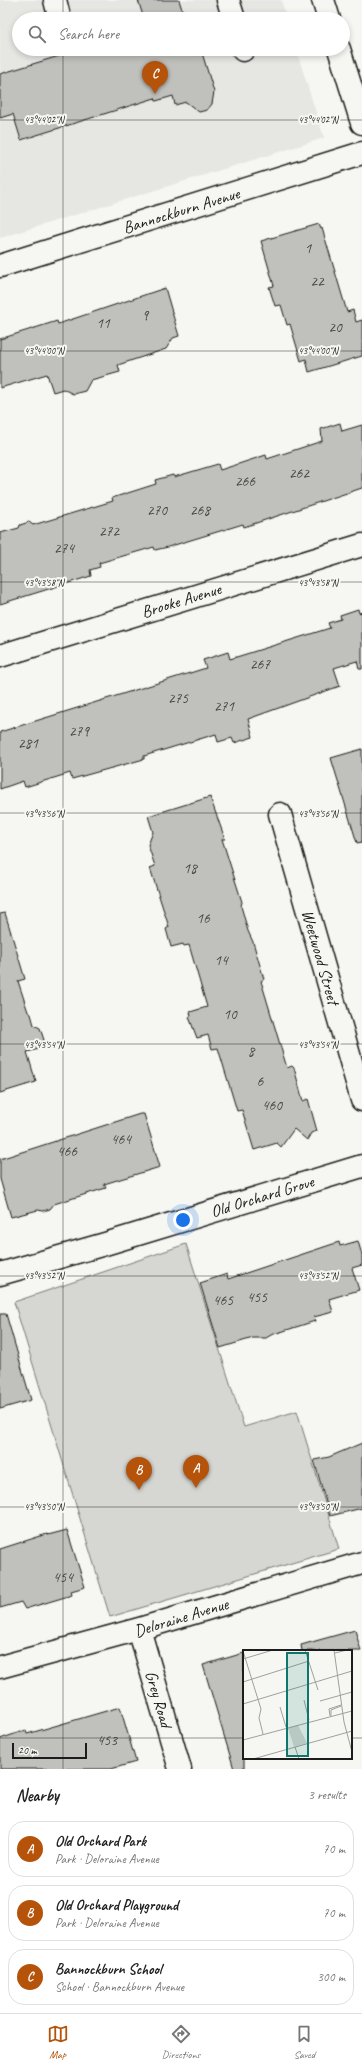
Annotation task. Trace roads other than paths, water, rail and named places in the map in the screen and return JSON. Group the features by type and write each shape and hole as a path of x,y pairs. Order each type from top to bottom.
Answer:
{"street":[{"path":"228,0 232,12"},
{"path":"323,0 327,12"},
{"path":"341,56 362,123"},
{"name":"Bannockburn Avenue","path":"0,266 362,153"},
{"name":"Brooke Avenue","path":"0,656 362,545"},
{"name":"Weetwood Street","path":"280,814 362,1100"},
{"name":"Old Orchard Grove","path":"0,1274 105,1244 362,1166"},
{"name":"Deloraine Avenue","path":"0,1668 362,1564"},
{"name":"Grey Road","path":"139,1629 180,1769"}],"place":[{"name":"Bannockburn School","path":"155,94"},
{"name":"Old Orchard Park","path":"196,1488"},
{"name":"Old Orchard Playground","path":"139,1490"}]}
